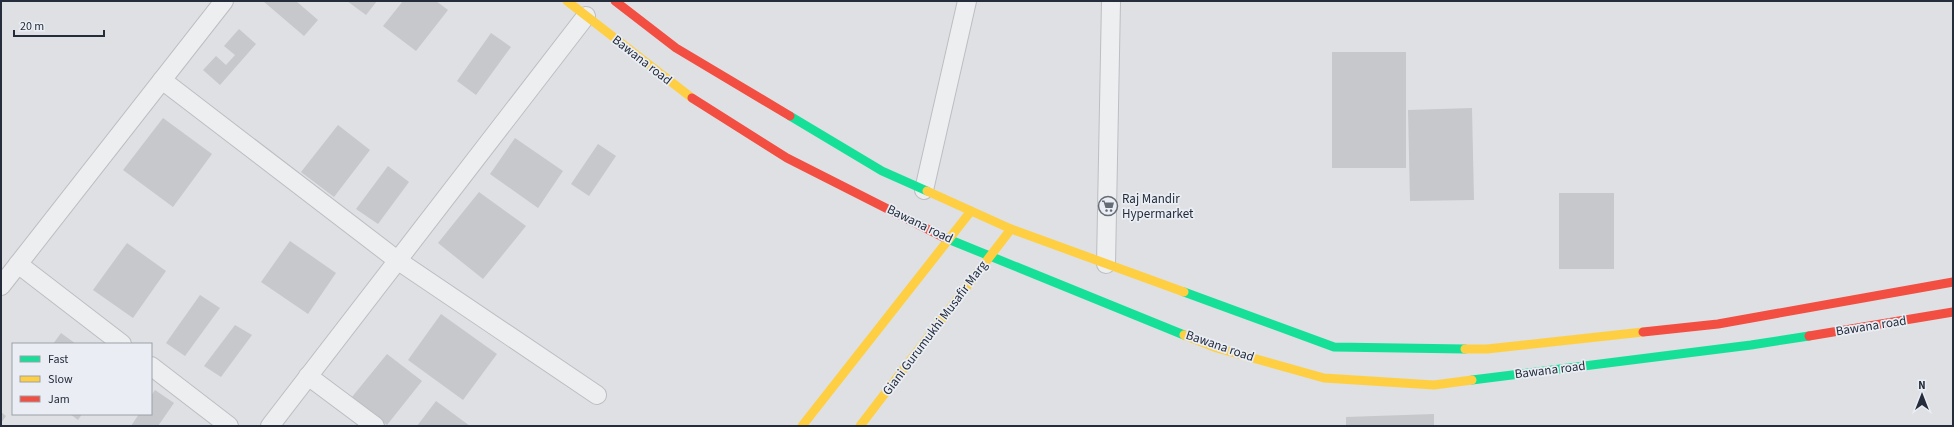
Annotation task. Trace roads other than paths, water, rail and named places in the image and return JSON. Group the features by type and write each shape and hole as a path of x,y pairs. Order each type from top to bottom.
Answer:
{"main road":[{"name":"Bawana road","path":"567,1 688,96 787,158 948,239 1217,348 1324,378 1434,385 1751,345 1953,312"},
{"name":"Bawana road","path":"615,1 676,48 882,171 1011,229 1334,347 1487,349 1718,324 1953,282"},
{"path":"802,426 971,211"},
{"name":"Giani Gurumukhi Musafir Marg","path":"860,426 1011,229"}],"lane":[{"path":"1,286 224,1"},
{"path":"924,190 967,1"},
{"path":"1106,264 1111,1"},
{"path":"270,426 586,16"},
{"path":"162,80 397,260 597,395"},
{"path":"18,264 121,343"},
{"path":"152,367 229,426"},
{"path":"308,376 375,426"}],"place":[{"name":"Raj Mandir Hypermarket","path":"1108,206"}]}
